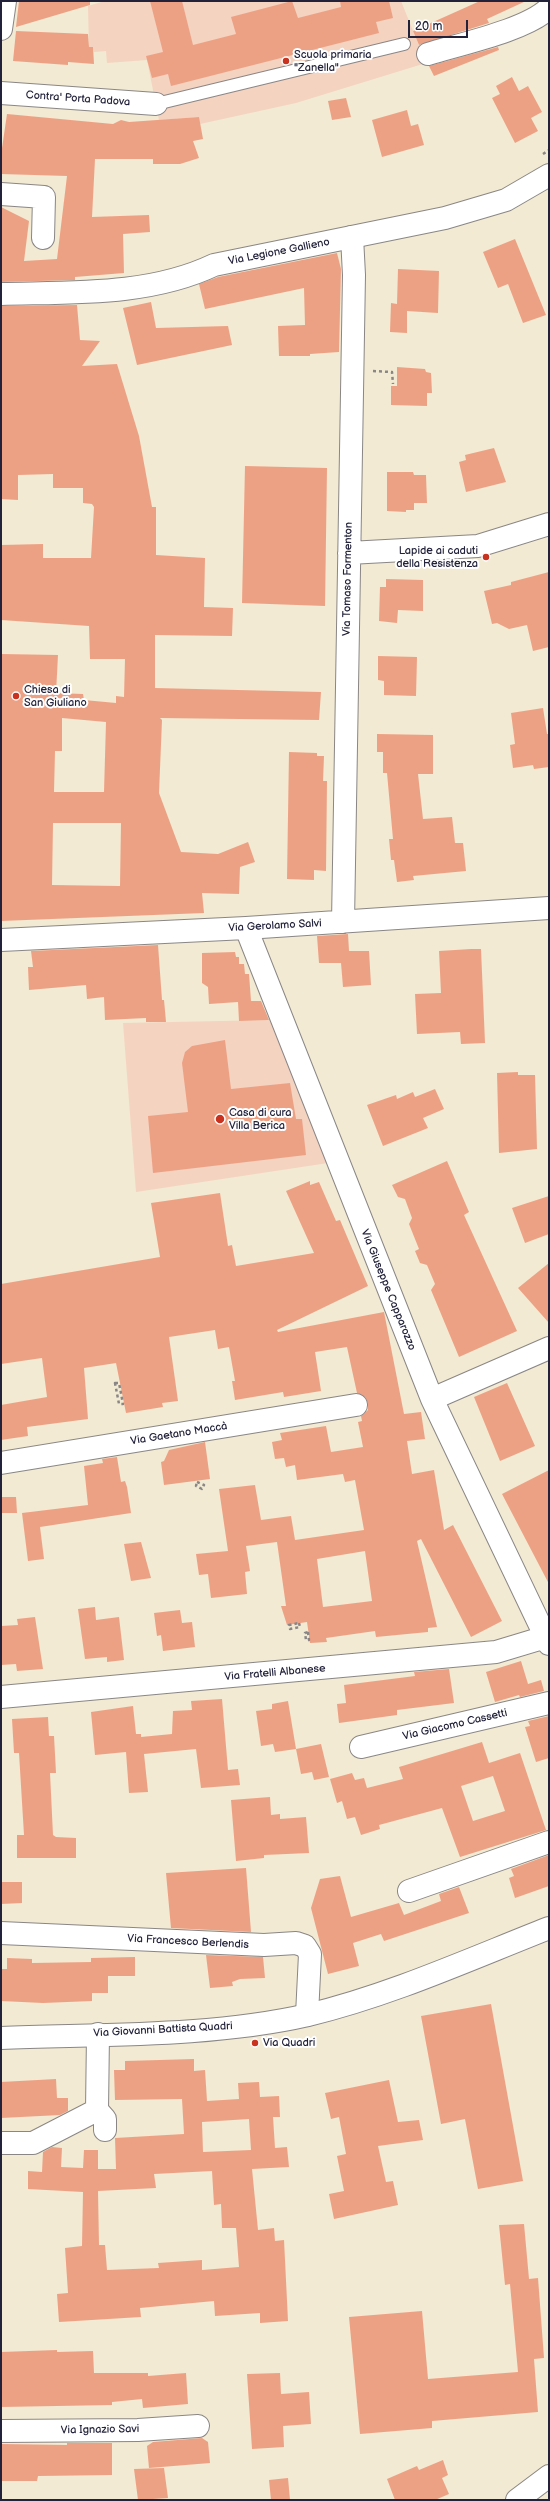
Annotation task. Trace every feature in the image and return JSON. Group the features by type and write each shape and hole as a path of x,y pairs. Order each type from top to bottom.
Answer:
{"street":[{"path":"1,29 4,1"},
{"path":"428,54 544,14"},
{"name":"Contra' Porta Padova","path":"1,93 156,104"},
{"name":"Via Legione Gallieno","path":"1,294 145,287 190,276 214,265 445,218 506,200 549,176"},
{"path":"1,194 44,197 43,238"},
{"name":"Via Tomaso Formenton","path":"344,922 354,275 352,237"},
{"path":"349,552 478,546 549,524"},
{"name":"Via Gerolamo Salvi","path":"1,940 246,928 549,908"},
{"name":"Via Giuseppe Capparozzo","path":"246,928 432,1400 548,1640"},
{"path":"432,1400 549,1348"},
{"name":"Via Gaetano Maccà","path":"1,1463 356,1405"},
{"name":"Via Fratelli Albanese","path":"1,1697 496,1652 548,1640"},
{"name":"Via Giacomo Cassetti","path":"361,1747 549,1703"},
{"path":"409,1891 549,1842"},
{"name":"Via Giovanni Battista Quadri","path":"1,2038 220,2029 307,2015 402,1986 549,1928"},
{"name":"Via Francesco Berlendis","path":"1,1933 264,1945 296,1943 305,1946 310,1954 307,2015"},
{"path":"98,2034 97,2110 105,2119 105,2130"},
{"path":"1,2143 32,2143 97,2110"},
{"name":"Via Ignazio Savi","path":"1,2431 138,2430 198,2426"},
{"path":"516,2500 549,2476"}],"lane":[{"path":"156,104 404,44"}],"path":[{"path":"389,372 392,372 393,384"},
{"path":"119,1382 123,1404 119,1404 115,1383 119,1382"}],"shaded area":[{"name":"Scuola primaria \"Zanella\"","path":"105,1 401,1 426,63 296,103 200,124 198,117 159,120 147,60 107,63 106,51 94,52 93,47 89,47 88,6"},
{"name":"Casa di cura Villa Berica","path":"271,1020 328,1163 136,1192 123,1023"}],"building":[{"path":"19,1 90,1 90,5 16,27"},
{"path":"150,1 182,1 193,45 236,34 231,17 292,1 298,18 341,7 340,1 389,1 393,18 376,22 379,33 171,86 168,74 152,78 146,56 163,52"},
{"path":"480,1 526,1 487,19 489,23 419,45 413,31"},
{"path":"16,31 88,34 89,47 93,47 94,64 68,62 68,65 13,61"},
{"path":"498,47 499,50 434,76 429,66"},
{"path":"512,77 519,91 528,86 542,112 531,118 538,131 515,143 492,98 500,94 496,86"},
{"path":"346,98 351,117 332,120 328,101"},
{"path":"407,110 411,126 418,124 424,145 382,157 372,120"},
{"path":"7,114 113,124 121,120 129,122 199,117 203,139 193,141 199,158 180,164 153,164 153,159 95,159 92,217 149,215 150,232 123,234 124,273 75,277 75,280 1,282 1,207 29,221 24,261 57,259 67,176 1,174 1,155"},
{"path":"515,239 546,315 523,323 508,284 498,288 483,252"},
{"path":"337,253 341,269 339,352 310,354 310,356 279,356 278,326 305,325 304,288 205,309 199,284 218,277"},
{"path":"398,269 439,271 438,313 407,311 407,333 390,332 391,303 397,304"},
{"path":"151,302 156,328 228,326 232,345 137,365 123,308"},
{"path":"77,305 80,340 100,341 82,366 117,364 139,436 152,507 156,507 156,555 205,558 204,607 233,608 232,636 155,635 155,688 321,692 319,720 160,718 162,720 159,793 181,852 218,854 248,842 255,862 240,867 239,894 202,893 204,913 1,921 1,654 58,655 56,693 83,694 84,700 116,703 116,696 124,697 125,659 90,659 89,626 1,620 1,545 43,544 43,558 91,558 94,507 92,504 83,503 83,488 53,488 53,474 18,475 18,500 1,499 1,306","holes":["62,718 106,722 104,792 54,792 55,751 62,751","53,823 121,823 120,886 52,885"]},
{"path":"397,367 425,369 426,372 431,373 432,393 427,393 427,406 391,405 391,386 397,386"},
{"path":"494,448 506,482 466,492 459,462 466,460 465,455"},
{"path":"245,466 327,468 325,606 242,603"},
{"path":"387,472 413,472 414,475 426,475 427,503 414,503 414,510 406,510 406,512 387,511"},
{"path":"549,572 549,647 533,651 527,625 509,629 497,623 492,624 484,591 511,585 511,582"},
{"path":"386,579 423,580 423,611 398,610 397,623 379,621 380,587 386,587"},
{"path":"378,656 417,657 416,696 384,695 384,681 378,680"},
{"path":"543,708 547,734 549,734 549,767 534,769 533,765 513,768 510,745 515,744 511,713"},
{"path":"377,734 433,735 433,774 418,774 423,819 452,817 455,843 463,843 466,871 413,876 414,880 397,882 394,860 391,860 389,839 393,839 387,773 383,773 383,752 377,752"},
{"path":"289,752 317,753 317,756 324,756 323,781 327,781 326,871 314,870 314,880 287,879"},
{"path":"348,934 349,951 369,951 371,985 343,987 341,963 319,963 317,936"},
{"path":"158,945 162,1000 164,1000 166,1022 146,1022 146,1018 105,1020 104,997 87,999 86,985 29,990 28,967 33,967 31,951"},
{"path":"481,949 485,1043 461,1044 460,1032 417,1034 415,994 441,993 439,951"},
{"path":"235,952 236,957 239,957 239,964 244,964 245,974 249,974 251,1001 261,1001 269,1020 239,1021 238,1002 209,1004 208,987 202,983 202,953"},
{"path":"225,1040 231,1089 290,1083 296,1119 302,1119 306,1155 153,1173 148,1116 188,1112 182,1063 185,1052 192,1046"},
{"path":"518,1072 518,1075 535,1075 537,1149 499,1153 497,1073"},
{"path":"435,1089 444,1109 423,1118 428,1128 383,1146 367,1105 396,1095 397,1099 413,1092 415,1097"},
{"path":"447,1161 469,1212 464,1215 517,1331 459,1357 431,1290 435,1284 427,1265 420,1263 415,1251 419,1249 409,1224 412,1218 405,1199 398,1197 392,1185"},
{"path":"310,1181 310,1185 319,1182 336,1221 340,1220 368,1286 277,1330 278,1332 384,1312 404,1414 421,1412 425,1439 407,1441 412,1474 434,1470 444,1530 453,1525 502,1621 471,1637 421,1539 417,1541 437,1627 428,1628 428,1632 376,1637 375,1631 326,1638 327,1642 310,1643 307,1622 287,1625 281,1606 286,1606 277,1542 246,1546 250,1571 245,1572 247,1594 211,1598 208,1574 199,1575 196,1554 228,1551 219,1489 255,1485 261,1520 291,1516 295,1540 364,1530 355,1480 345,1482 343,1474 297,1480 295,1465 286,1467 284,1458 275,1459 272,1442 282,1440 280,1433 326,1426 331,1452 363,1447 358,1422 362,1421 361,1416 368,1410 368,1403 365,1397 357,1393 347,1347 315,1352 321,1391 284,1397 283,1392 235,1400 232,1381 235,1381 229,1347 218,1349 215,1330 169,1337 178,1401 162,1403 163,1407 126,1413 116,1363 84,1368 88,1419 27,1427 28,1436 1,1440 1,1405 47,1397 42,1358 1,1364 1,1284 160,1257 151,1203 220,1193 228,1246 232,1245 236,1266 314,1253 286,1191","holes":["365,1551 372,1601 323,1607 317,1559"]},
{"path":"549,1196 549,1234 525,1243 512,1208"},
{"path":"549,1263 549,1323 518,1288"},
{"path":"507,1383 535,1446 500,1461 474,1397"},
{"path":"205,1442 210,1479 164,1485 161,1462 164,1461 169,1450"},
{"path":"117,1457 121,1482 125,1481 127,1487 131,1513 40,1527 44,1559 28,1561 22,1513 88,1505 84,1466 103,1463 102,1459"},
{"path":"549,1470 549,1584 502,1494"},
{"path":"1,1497 16,1497 17,1513 1,1513"},
{"path":"141,1542 151,1578 131,1581 124,1544"},
{"path":"95,1607 96,1620 119,1617 124,1660 107,1662 107,1657 85,1659 78,1609"},
{"path":"180,1610 182,1623 192,1622 195,1647 163,1651 161,1635 157,1636 154,1613"},
{"path":"35,1617 43,1669 17,1671 16,1664 1,1665 1,1626 18,1625 17,1619"},
{"path":"521,1661 528,1684 541,1680 544,1691 520,1697 519,1695 495,1702 486,1672"},
{"path":"449,1669 454,1703 397,1710 397,1715 339,1723 337,1704 346,1703 344,1685 415,1676 414,1672"},
{"path":"222,1699 228,1770 238,1769 240,1785 201,1788 196,1749 144,1754 148,1792 129,1793 126,1752 95,1755 91,1712 133,1706 136,1734 141,1734 141,1737 172,1734 173,1711 192,1710 191,1701"},
{"path":"288,1701 296,1749 275,1752 273,1744 261,1746 256,1711 272,1709 272,1704"},
{"path":"549,1716 549,1758 536,1762 525,1727 530,1726 528,1721"},
{"path":"48,1717 49,1736 54,1736 56,1773 50,1773 53,1835 56,1837 76,1838 76,1858 17,1858 17,1835 24,1835 19,1753 14,1753 12,1719"},
{"path":"482,1742 489,1763 520,1753 546,1830 460,1857 442,1808 379,1825 380,1829 361,1835 355,1817 347,1819 342,1801 337,1803 330,1779 352,1773 355,1780 364,1778 367,1788 403,1779 399,1767","holes":["493,1776 505,1811 473,1821 461,1786"]},
{"path":"321,1744 329,1777 314,1780 312,1772 301,1774 296,1749"},
{"path":"270,1797 271,1815 280,1814 280,1819 306,1817 309,1853 264,1855 264,1858 236,1861 231,1800"},
{"path":"549,1855 549,1886 515,1898 509,1878 514,1876 511,1869"},
{"path":"246,1868 251,1932 171,1928 166,1873"},
{"path":"340,1876 351,1917 399,1903 404,1915 441,1901 439,1894 459,1887 469,1913 384,1941 381,1934 353,1943 359,1966 328,1974 311,1908 320,1879"},
{"path":"2,1882 22,1882 22,1903 1,1904"},
{"path":"206,1955 263,1957 265,1978 240,1979 232,1982 233,1986 210,1988"},
{"path":"135,1957 135,1976 108,1976 108,1993 92,1993 92,2001 43,2003 1,2001 1,1969 7,1969 7,1958 32,1959 32,1963 91,1962 91,1958"},
{"path":"491,2004 523,2181 478,2189 465,2119 441,2124 421,2016"},
{"path":"194,2059 194,2071 205,2070 207,2101 239,2099 238,2083 259,2082 260,2097 279,2096 280,2117 273,2117 275,2148 287,2147 289,2167 252,2169 258,2230 274,2228 275,2241 284,2240 288,2321 260,2323 260,2313 215,2316 214,2301 140,2308 141,2317 59,2322 57,2294 68,2293 65,2248 82,2246 83,2192 28,2189 28,2171 42,2172 43,2152 52,2147 62,2148 61,2167 83,2168 84,2150 98,2150 98,2169 116,2169 115,2138 184,2134 182,2099 115,2100 114,2070 125,2070 125,2061","holes":["249,2119 251,2150 203,2152 202,2122","212,2171 214,2205 221,2204 222,2228 236,2228 239,2267 202,2270 202,2260 158,2263 159,2268 107,2270 105,2245 99,2245 98,2191 156,2188 154,2174"]},
{"path":"56,2079 57,2098 68,2098 68,2111 60,2115 1,2118 1,2082"},
{"path":"389,2080 398,2122 419,2120 423,2140 378,2146 386,2182 393,2181 398,2205 334,2219 329,2194 344,2191 337,2156 346,2154 339,2117 331,2119 325,2093"},
{"path":"524,2224 529,2279 538,2278 544,2358 534,2359 538,2412 432,2421 432,2428 360,2434 349,2317 422,2311 428,2379 518,2372 510,2284 505,2285 499,2225"},
{"path":"57,2350 57,2352 93,2351 94,2373 148,2373 148,2376 186,2373 188,2404 143,2408 142,2399 112,2402 112,2405 1,2407 1,2352"},
{"path":"280,2373 281,2394 309,2392 311,2424 283,2426 284,2447 252,2449 247,2374"},
{"path":"202,2438 208,2442 210,2463 149,2468 147,2446 153,2442"},
{"path":"67,2443 112,2443 112,2475 38,2476 37,2481 1,2481 1,2444 67,2445"},
{"path":"443,2460 448,2475 442,2478 449,2494 435,2500 395,2500 387,2479 417,2466 419,2470"},
{"path":"164,2468 168,2498 138,2500 134,2469"},
{"path":"288,2478 290,2500 271,2500 269,2480"}],"place":[{"name":"Scuola primaria \"Zanella\"","path":"286,61"},
{"name":"Lapide ai caduti della Resistenza","path":"486,557"},
{"name":"Chiesa di San Giuliano","path":"16,696"},
{"name":"Casa di cura Villa Berica","path":"220,1119"},
{"name":"Via Quadri","path":"255,2043"}]}
